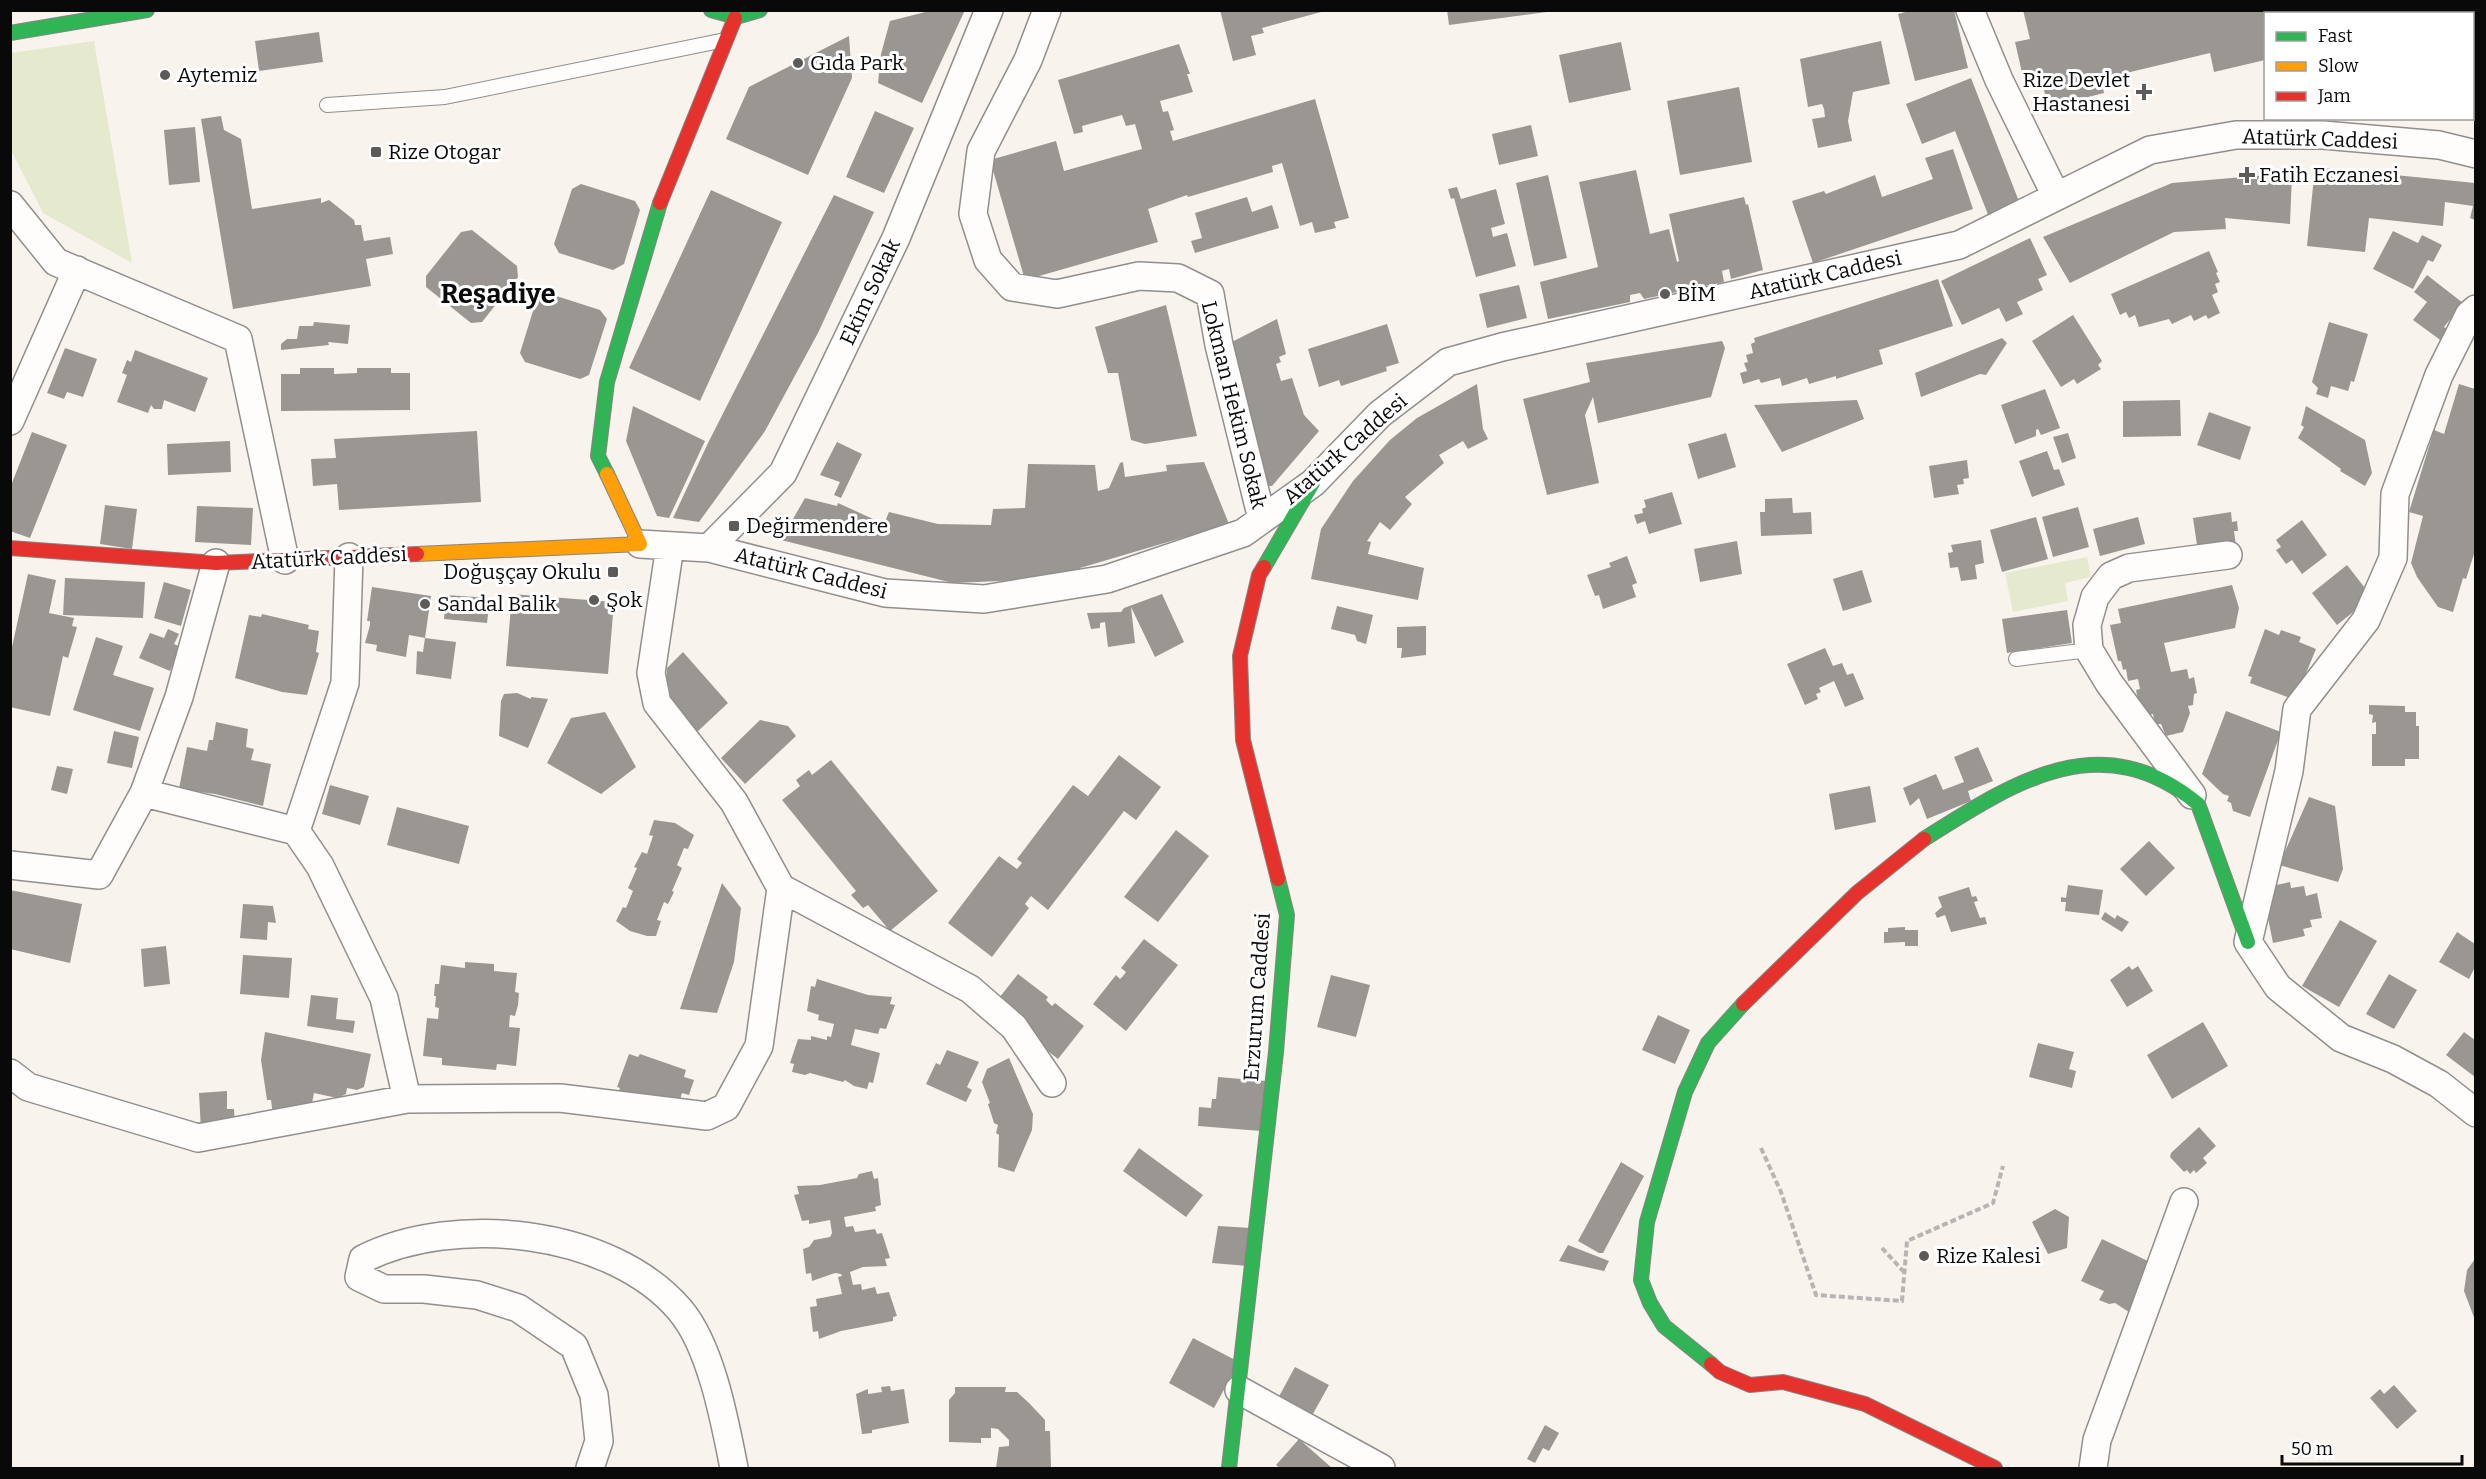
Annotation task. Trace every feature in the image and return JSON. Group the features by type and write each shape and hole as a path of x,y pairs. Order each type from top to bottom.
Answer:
{"street":[{"path":"10,33 147,10"},
{"path":"711,10 735,18 748,17 759,10"},
{"name":"Ekim Sokak","path":"709,548 783,473 896,238 989,10"},
{"name":"Lokman Hekim Sokak","path":"1047,10 1028,60 981,151 973,214 988,260 1012,287 1057,294 1139,276 1178,278 1210,294 1219,345 1262,519"},
{"path":"1971,10 1999,80 2056,196"},
{"path":"640,544 598,456 607,382 653,221 735,18"},
{"name":"Atatürk Caddesi","path":"10,549 216,563 640,544 709,548 885,593 984,599 1107,579 1243,533 1312,483 1380,414 1448,362 1502,347 1959,245 2150,150 2236,135 2324,135 2439,145 2475,154"},
{"path":"10,205 56,262 238,339 285,560"},
{"path":"10,421 77,270"},
{"path":"2248,942 2289,771 2297,709 2366,620 2393,558 2396,494 2439,375 2469,315 2475,309"},
{"name":"Erzurum Caddesi","path":"1229,1468 1276,1053 1287,915 1244,740 1240,656 1259,575 1312,483"},
{"path":"670,546 651,673 657,703 734,802 781,888 970,989 1014,1027 1053,1083"},
{"path":"2228,555 2129,568 2111,576 2095,597 2087,625 2089,650 2109,683 2198,804 2248,942 2278,987 2341,1038 2393,1059 2439,1084 2475,1113"},
{"path":"296,831 345,683 349,557"},
{"path":"10,865 99,875 144,793 179,697 216,563"},
{"path":"1995,1468 1865,1404 1783,1382 1750,1385 1720,1372 1664,1326 1650,1304 1641,1280 1647,1222 1685,1092 1708,1043 1731,1016 1857,893 1922,841 1966,813 2052,770 2095,763 2143,770 2181,790 2198,804"},
{"path":"144,793 296,831 320,866 384,998 407,1099"},
{"path":"10,1073 28,1087 198,1138 407,1099 560,1098 707,1116 726,1107 759,1046 781,888"},
{"path":"2093,1468 2097,1440 2184,1202"},
{"path":"590,1468 598,1441 594,1395 574,1346 518,1308 488,1298 424,1289 384,1289 359,1277 363,1259 384,1248 418,1239 493,1232 560,1242 624,1265 657,1287 681,1311 698,1336 724,1419 734,1468"},
{"path":"1239,1390 1381,1468"}],"lane":[{"path":"327,105 445,97 727,40"},
{"path":"2016,659 2089,650"}],"path":[{"path":"1761,1148 1780,1192 1816,1295 1902,1301 1906,1241 1993,1203 2002,1166"},
{"path":"1882,1248 1904,1273"}],"green space":[{"path":"94,41 132,263 43,213 11,150 11,53"},
{"path":"2087,557 2091,577 2065,583 2068,601 2013,612 2005,573"}],"building":[{"path":"933,10 965,10 922,103 878,83 881,54 890,21"},
{"path":"1220,10 1325,11 1262,28 1264,33 1251,36 1256,55 1233,61"},
{"path":"1447,10 1546,10 1547,12 1449,25"},
{"path":"1913,10 1954,10 1968,68 1915,81 1898,14"},
{"path":"2023,10 2392,10 2264,12 2264,60 2214,72 2210,53 2101,79 2104,93 2048,107 2040,73 2023,77 2015,42 2030,39"},
{"path":"2416,10 2473,10 2454,12 2416,12"},
{"path":"319,32 323,62 259,71 255,41"},
{"path":"849,36 852,78 808,175 726,139 749,87"},
{"path":"1881,41 1890,84 1853,92 1848,121 1852,141 1818,148 1812,119 1825,117 1824,109 1822,104 1808,107 1800,59"},
{"path":"1621,42 1631,90 1569,103 1559,55"},
{"path":"1179,44 1190,74 1187,74 1193,92 1160,101 1163,112 1168,111 1174,130 1170,131 1173,141 1315,99 1349,218 1334,222 1336,228 1315,233 1312,222 1300,226 1282,163 1272,166 1273,172 1188,197 1187,195 1148,209 1158,242 1025,280 990,160 1056,141 1064,171 1142,149 1135,124 1126,126 1122,115 1082,126 1083,132 1074,134 1058,80"},
{"path":"1971,78 2020,204 1989,217 1955,131 1922,144 1906,104"},
{"path":"1739,87 1752,162 1680,175 1667,101"},
{"path":"875,111 914,128 884,193 846,177"},
{"path":"221,116 224,130 241,139 252,209 321,198 321,203 329,200 354,220 355,225 361,225 364,241 390,237 393,254 366,259 371,286 233,309 201,119"},
{"path":"1531,125 1538,156 1499,165 1492,134"},
{"path":"195,127 200,182 169,185 164,130"},
{"path":"1953,149 1973,209 1813,263 1792,201 1824,191 1826,194 1875,175 1882,197 1933,179 1925,158"},
{"path":"2315,167 2475,183 2475,220 2470,218 2473,206 2445,202 2443,226 2369,218 2365,252 2307,246"},
{"path":"1636,170 1650,234 1669,229 1677,262 1679,261 1669,214 1744,197 1746,205 1748,204 1763,270 1731,279 1729,269 1722,271 1724,282 1644,299 1640,293 1630,295 1630,302 1548,319 1540,282 1598,267 1579,182"},
{"path":"2292,173 2290,224 2225,218 2226,229 2174,232 2070,283 2043,237 2172,183"},
{"path":"1548,175 1567,258 1534,266 1516,183"},
{"path":"581,184 635,201 640,210 624,264 613,270 559,253 554,244 572,189"},
{"path":"1457,187 1461,199 1496,189 1505,224 1491,228 1493,237 1507,233 1516,266 1476,277 1454,198 1451,199 1448,189"},
{"path":"711,190 782,222 700,401 629,368"},
{"path":"834,195 874,212 818,333 765,431 699,522 673,518 708,443"},
{"path":"1247,197 1252,212 1272,205 1279,228 1195,253 1191,241 1202,238 1195,213"},
{"path":"472,230 517,266 518,277 482,322 471,323 426,287 426,276 461,232"},
{"path":"2393,231 2418,243 2422,235 2442,245 2433,262 2428,260 2413,289 2373,269"},
{"path":"2030,238 2047,275 2038,279 2043,290 2017,302 2023,314 2006,322 1999,308 1962,325 1941,281"},
{"path":"2209,251 2220,282 2215,284 2218,292 2212,295 2220,313 2208,319 2206,315 2194,321 2191,315 2172,324 2169,319 2139,327 2135,315 2129,318 2126,312 2120,315 2111,294"},
{"path":"2427,275 2463,303 2444,327 2450,331 2443,342 2413,320 2427,302 2414,292"},
{"path":"1938,279 1953,326 1879,350 1883,364 1836,379 1836,376 1809,384 1807,378 1782,386 1780,378 1761,383 1759,379 1743,384 1740,373 1747,371 1744,363 1748,362 1746,355 1753,353 1751,344 1755,342 1754,338"},
{"path":"1519,285 1527,318 1487,328 1479,294"},
{"path":"547,293 600,310 607,319 589,375 580,379 525,362 520,353 537,298"},
{"path":"1166,305 1197,436 1145,444 1131,440 1118,373 1108,373 1095,327"},
{"path":"2073,315 2102,361 2098,365 2101,369 2077,384 2074,379 2061,387 2032,341"},
{"path":"1277,319 1286,354 1279,357 1281,362 1276,364 1281,381 1292,378 1304,415 1319,431 1272,486 1267,486 1224,346"},
{"path":"314,322 350,325 348,344 328,342 329,345 281,350 281,344 287,339 297,339 299,326 313,326"},
{"path":"2329,322 2368,334 2354,382 2351,381 2348,391 2331,386 2328,398 2316,394 2318,388 2312,382"},
{"path":"1387,324 1399,363 1386,367 1387,371 1341,386 1339,380 1319,387 1308,349"},
{"path":"2002,338 2007,343 1986,375 1980,374 1921,397 1915,373"},
{"path":"1722,341 1725,348 1711,397 1598,423 1593,397 1585,415 1599,483 1547,495 1523,399 1590,382 1586,363"},
{"path":"65,348 97,359 83,397 67,392 64,399 47,393"},
{"path":"135,350 208,378 195,412 164,400 162,409 154,409 151,405 148,413 117,402 127,375 122,373 127,360 131,362"},
{"path":"300,368 334,368 334,374 357,373 357,368 391,368 391,373 410,373 410,410 281,411 281,374 300,374"},
{"path":"1477,384 1483,429 1488,439 1468,449 1463,441 1439,455 1444,463 1405,497 1412,504 1390,530 1380,522 1367,541 1371,542 1368,554 1424,568 1418,600 1311,579 1321,529 1353,481 1390,440 1417,418"},
{"path":"2459,384 2475,389 2475,551 2466,579 2463,578 2453,612 2438,607 2417,577 2411,563 2423,516 2409,512 2434,430 2444,434"},
{"path":"2045,389 2060,428 2041,435 2038,429 2036,436 2015,444 2001,405"},
{"path":"1857,400 1864,419 1782,452 1754,405"},
{"path":"2180,400 2181,436 2123,437 2123,401"},
{"path":"633,406 705,441 669,518 657,516 626,441"},
{"path":"2306,406 2365,440 2372,473 2365,486 2340,471 2341,469 2298,438 2304,427 2301,425"},
{"path":"2209,412 2251,427 2240,460 2197,445"},
{"path":"477,431 481,502 339,510 337,484 313,486 311,459 336,458 334,439"},
{"path":"32,432 67,445 30,538 10,531 10,488"},
{"path":"1726,433 1736,467 1698,479 1688,444"},
{"path":"2068,433 2076,458 2062,463 2053,437"},
{"path":"230,441 231,472 168,475 167,444"},
{"path":"837,442 862,454 841,498 834,495 840,482 820,475"},
{"path":"2047,451 2054,470 2059,469 2065,485 2032,497 2019,461"},
{"path":"1967,460 1969,478 1963,479 1964,484 1957,485 1959,494 1934,498 1929,466"},
{"path":"1123,462 1125,477 1167,471 1166,465 1204,462 1229,524 1080,568 1080,572 1023,580 953,583 781,540 805,498 837,506 838,503 884,524 889,512 938,524 991,525 993,509 1025,508 1028,464 1095,465 1098,491 1109,488 1120,463"},
{"path":"1672,492 1682,524 1649,534 1645,521 1637,524 1634,515 1643,513 1642,509 1646,507 1644,500"},
{"path":"1792,498 1793,513 1811,512 1812,534 1761,536 1760,512 1765,512 1765,499"},
{"path":"105,505 137,509 132,549 100,544"},
{"path":"197,506 253,508 251,545 195,542"},
{"path":"2078,507 2089,547 2053,557 2042,517"},
{"path":"2231,512 2232,522 2237,521 2238,531 2234,531 2236,546 2198,552 2193,518"},
{"path":"2036,517 2048,559 2002,572 1990,530"},
{"path":"2138,517 2145,544 2100,556 2093,529"},
{"path":"2302,520 2327,555 2302,574 2292,560 2286,564 2276,550 2281,547 2276,540"},
{"path":"1981,540 1984,563 1975,565 1977,579 1961,581 1958,567 1950,568 1948,553 1953,552 1951,545"},
{"path":"1737,541 1742,574 1700,582 1694,549"},
{"path":"1627,556 1637,583 1632,585 1636,597 1603,609 1599,595 1595,596 1587,575 1611,567 1609,563"},
{"path":"2347,565 2372,597 2337,625 2312,593"},
{"path":"1862,570 1872,602 1843,611 1833,579"},
{"path":"28,574 56,580 49,613 74,618 72,626 77,627 68,658 63,656 50,716 10,707 10,656"},
{"path":"65,578 145,582 143,618 63,615"},
{"path":"164,582 191,590 181,626 154,618"},
{"path":"2232,585 2239,608 2235,628 2164,643 2171,672 2187,669 2189,679 2194,677 2197,693 2194,694 2193,705 2188,706 2190,713 2183,732 2166,736 2161,724 2155,724 2153,714 2145,715 2142,704 2139,705 2136,690 2140,689 2138,679 2128,681 2126,669 2123,670 2121,661 2118,661 2110,625 2121,623 2118,609"},
{"path":"372,587 431,596 425,638 409,635 406,657 376,651 377,645 365,643 370,625 370,621 367,621"},
{"path":"512,594 614,602 608,674 506,666"},
{"path":"1162,594 1184,642 1155,657 1131,607 1135,643 1108,647 1105,622 1100,623 1100,628 1091,629 1087,613 1121,612 1124,608"},
{"path":"446,595 490,598 487,623 444,619"},
{"path":"1337,606 1373,615 1366,644 1357,641 1355,635 1331,629"},
{"path":"2067,610 2072,643 2007,653 2002,619"},
{"path":"262,614 309,625 308,629 319,631 316,652 319,653 307,695 282,692 235,678 249,615 261,617"},
{"path":"1426,626 1426,655 1401,658 1402,648 1397,648 1397,627"},
{"path":"168,629 179,634 174,644 181,647 170,671 139,658 150,633 164,638"},
{"path":"2265,629 2279,635 2281,630 2301,637 2299,642 2316,649 2295,700 2250,683 2252,677 2248,676"},
{"path":"96,637 123,646 113,675 154,688 140,731 73,710"},
{"path":"425,638 456,642 451,679 416,674 417,651 423,652"},
{"path":"1825,648 1833,666 1842,663 1847,675 1853,673 1864,699 1845,707 1834,681 1819,688 1821,692 1816,694 1818,699 1805,705 1787,664"},
{"path":"683,652 728,703 696,733 666,694 670,690 666,685 667,668"},
{"path":"517,693 531,699 531,697 548,699 528,748 499,736 501,701 504,694"},
{"path":"2369,705 2405,706 2405,712 2416,712 2416,726 2419,726 2419,759 2405,759 2405,766 2372,766 2372,734 2376,734 2376,722 2372,723 2373,715 2369,714"},
{"path":"2226,711 2281,732 2250,817 2233,811 2231,803 2227,801 2229,796 2223,794 2202,774"},
{"path":"605,712 636,767 601,794 547,763 571,718"},
{"path":"760,720 788,726 796,736 745,784 721,758"},
{"path":"216,722 248,729 246,747 254,749 251,760 271,764 263,806 215,794 179,789 187,747 207,751 209,740 213,740"},
{"path":"114,731 139,737 132,768 107,763"},
{"path":"1978,747 1993,781 1968,791 1971,801 1927,819 1919,798 1910,806 1903,788 1936,774 1943,790 1964,782 1954,757"},
{"path":"1119,755 1161,787 1136,820 1124,811 1048,910 1031,896 1025,904 1029,908 992,957 948,923 999,856 1017,869 1022,863 1017,859 1073,785 1088,796"},
{"path":"831,760 938,891 890,931 868,905 863,908 851,895 856,891 782,800 800,786 796,780 809,770 812,775"},
{"path":"57,766 73,769 67,794 51,790"},
{"path":"330,785 369,796 360,825 322,814"},
{"path":"1870,786 1876,822 1835,830 1829,794"},
{"path":"2309,797 2335,806 2343,869 2338,882 2279,865"},
{"path":"397,807 469,826 459,864 387,845"},
{"path":"654,820 675,823 694,835 688,849 684,848 677,865 682,868 672,891 674,892 668,904 664,902 657,920 661,921 656,936 647,936 630,931 616,921 623,907 626,908 633,891 628,888 637,868 634,867 642,852 647,854 653,836 649,835"},
{"path":"1176,830 1209,856 1158,922 1124,897"},
{"path":"2149,841 2175,868 2146,896 2120,869"},
{"path":"2290,882 2291,888 2304,886 2306,896 2317,893 2322,918 2310,920 2312,927 2303,929 2305,936 2273,943 2262,888"},
{"path":"722,883 741,908 734,962 717,1013 680,1009"},
{"path":"2068,885 2103,890 2099,915 2065,911 2066,902 2061,902 2061,897 2066,898"},
{"path":"1969,887 1972,897 1976,896 1978,901 1974,902 1980,918 1985,917 1987,924 1951,932 1945,915 1937,918 1935,913 1942,907 1938,897"},
{"path":"10,890 82,904 70,963 10,949"},
{"path":"243,904 273,906 276,923 268,922 267,940 240,938"},
{"path":"2105,912 2115,919 2117,915 2129,922 2122,932 2101,919"},
{"path":"2340,920 2377,941 2339,1007 2302,986"},
{"path":"1905,927 1905,930 1918,930 1918,946 1905,946 1905,942 1884,943 1884,932 1888,932 1888,928"},
{"path":"2457,932 2475,944 2475,967 2469,979 2439,962"},
{"path":"1144,939 1178,965 1126,1031 1093,1004 1116,975 1120,979 1123,976 1126,972 1121,968"},
{"path":"166,946 170,984 144,987 141,949"},
{"path":"243,955 292,958 289,998 240,994"},
{"path":"465,962 494,964 494,971 517,973 515,992 519,993 518,1005 515,1016 510,1015 509,1027 520,1028 516,1066 497,1064 496,1070 442,1065 442,1058 423,1056 427,1018 438,1019 439,1008 435,1007 436,996 434,996 435,984 439,984 441,965 465,968"},
{"path":"2129,966 2132,970 2138,966 2153,991 2127,1007 2110,980"},
{"path":"1018,974 1048,997 1046,1000 1052,1006 1055,1003 1084,1026 1058,1059 992,1007"},
{"path":"2389,974 2417,990 2394,1029 2366,1014"},
{"path":"1331,975 1370,985 1356,1037 1317,1027"},
{"path":"817,979 868,995 892,997 890,1004 895,1005 886,1029 880,1028 878,1034 855,1029 851,1045 880,1053 873,1083 869,1082 867,1089 854,1086 845,1080 843,1082 810,1073 805,1075 792,1072 794,1064 790,1063 798,1039 811,1040 811,1036 827,1040 827,1036 831,1037 834,1024 818,1020 819,1015 807,1011 811,986 815,987"},
{"path":"311,995 338,998 336,1019 355,1021 353,1033 307,1026"},
{"path":"1658,1015 1690,1030 1675,1064 1642,1050"},
{"path":"2203,1022 2228,1066 2172,1099 2147,1055"},
{"path":"265,1032 371,1054 364,1087 357,1090 347,1088 346,1094 337,1098 314,1093 311,1108 273,1116 271,1100 267,1100 261,1060"},
{"path":"2464,1032 2475,1040 2475,1077 2446,1055"},
{"path":"2038,1043 2074,1052 2069,1069 2076,1071 2072,1088 2029,1077"},
{"path":"947,1050 979,1062 967,1087 972,1090 966,1102 926,1084 936,1063 940,1065"},
{"path":"629,1054 638,1057 640,1054 686,1070 684,1077 694,1080 689,1095 682,1093 678,1106 616,1099 620,1088 617,1087"},
{"path":"1009,1058 1033,1114 1032,1130 1014,1172 998,1167 999,1135 996,1133 998,1125 994,1123 982,1082 987,1069"},
{"path":"1218,1077 1266,1081 1261,1131 1198,1126 1199,1107 1211,1108 1212,1099 1216,1099"},
{"path":"227,1091 227,1109 234,1109 235,1128 201,1130 199,1093"},
{"path":"2199,1127 2216,1146 2203,1158 2207,1163 2196,1173 2194,1170 2190,1174 2187,1170 2184,1172 2170,1157 2171,1153"},
{"path":"1139,1148 1203,1195 1186,1217 1123,1171"},
{"path":"1621,1162 1644,1176 1603,1253 1599,1253 1578,1241"},
{"path":"872,1171 874,1179 878,1178 881,1205 875,1207 876,1211 844,1217 846,1227 853,1226 855,1232 875,1229 877,1234 882,1233 890,1258 885,1259 887,1266 863,1267 850,1272 853,1285 861,1284 862,1290 875,1287 877,1294 889,1292 897,1316 893,1317 893,1321 841,1331 819,1339 818,1331 813,1332 810,1307 817,1306 816,1299 842,1294 838,1277 842,1276 835,1273 812,1281 811,1273 806,1274 803,1249 809,1247 814,1240 830,1237 832,1233 830,1220 809,1224 809,1220 802,1221 794,1195 799,1194 797,1186 820,1185 857,1178 859,1174"},
{"path":"2055,1209 2069,1217 2067,1248 2048,1254 2032,1222"},
{"path":"1218,1226 1251,1228 1248,1266 1212,1263"},
{"path":"2102,1239 2154,1264 2135,1316 2115,1303 2109,1304 2099,1300 2104,1291 2081,1281"},
{"path":"1568,1245 1609,1261 1604,1271 1559,1261"},
{"path":"2475,1259 2475,1320 2464,1291 2467,1270"},
{"path":"1193,1338 1239,1362 1214,1408 1169,1383"},
{"path":"1295,1367 1329,1385 1309,1421 1276,1402"},
{"path":"2394,1385 2417,1411 2397,1429 2370,1398 2380,1389 2384,1394"},
{"path":"890,1386 891,1391 904,1389 909,1423 862,1434 856,1394 868,1389 868,1394 882,1392 881,1387"},
{"path":"955,1387 1006,1387 1005,1392 1017,1392 1045,1420 1045,1431 1050,1431 1051,1468 996,1468 999,1447 1009,1446 1009,1440 998,1429 991,1428 991,1438 981,1438 981,1443 949,1442 949,1400 955,1393"},
{"path":"1545,1425 1559,1433 1549,1451 1543,1448 1535,1463 1527,1459"},
{"path":"1299,1439 1332,1468 1280,1468 1276,1465"}],"traffic: fast":[{"path":"10,33 147,10"},
{"path":"711,10 736,17 760,10"},
{"path":"607,474 598,456 607,382 660,203"},
{"path":"1264,567 1313,483"},
{"path":"1924,839 1991,798 2058,770 2092,765 2127,768 2162,780 2198,804 2248,942"},
{"path":"1229,1468 1276,1052 1287,915 1278,879"},
{"path":"1711,1364 1664,1326 1650,1303 1641,1280 1647,1222 1685,1092 1708,1043 1743,1004"}],"traffic: slow":[{"path":"417,554 640,544 607,474"}],"traffic: jam":[{"path":"660,203 735,18"},
{"path":"10,548 216,563 417,554"},
{"path":"1264,567 1259,575 1240,656 1243,740 1278,879"},
{"path":"1743,1004 1857,893 1924,839"},
{"path":"1711,1364 1720,1372 1750,1385 1783,1382 1865,1404 1995,1468"}],"place":[{"name":"Gıda Park","path":"798,63"},
{"name":"Aytemiz","path":"165,75"},
{"name":"Rize Devlet Hastanesi","path":"2144,92"},
{"name":"Rize Otogar","path":"376,152"},
{"name":"Fatih Eczanesi","path":"2247,175"},
{"name":"BİM","path":"1665,294"},
{"name":"Değirmendere","path":"734,526"},
{"name":"Doğuşçay Okulu","path":"613,572"},
{"name":"Şok","path":"594,600"},
{"name":"Sandal Balik","path":"425,604"},
{"name":"Rize Kalesi","path":"1924,1256"}],"district":[{"name":"Reşadiye","path":"498,294"}]}
